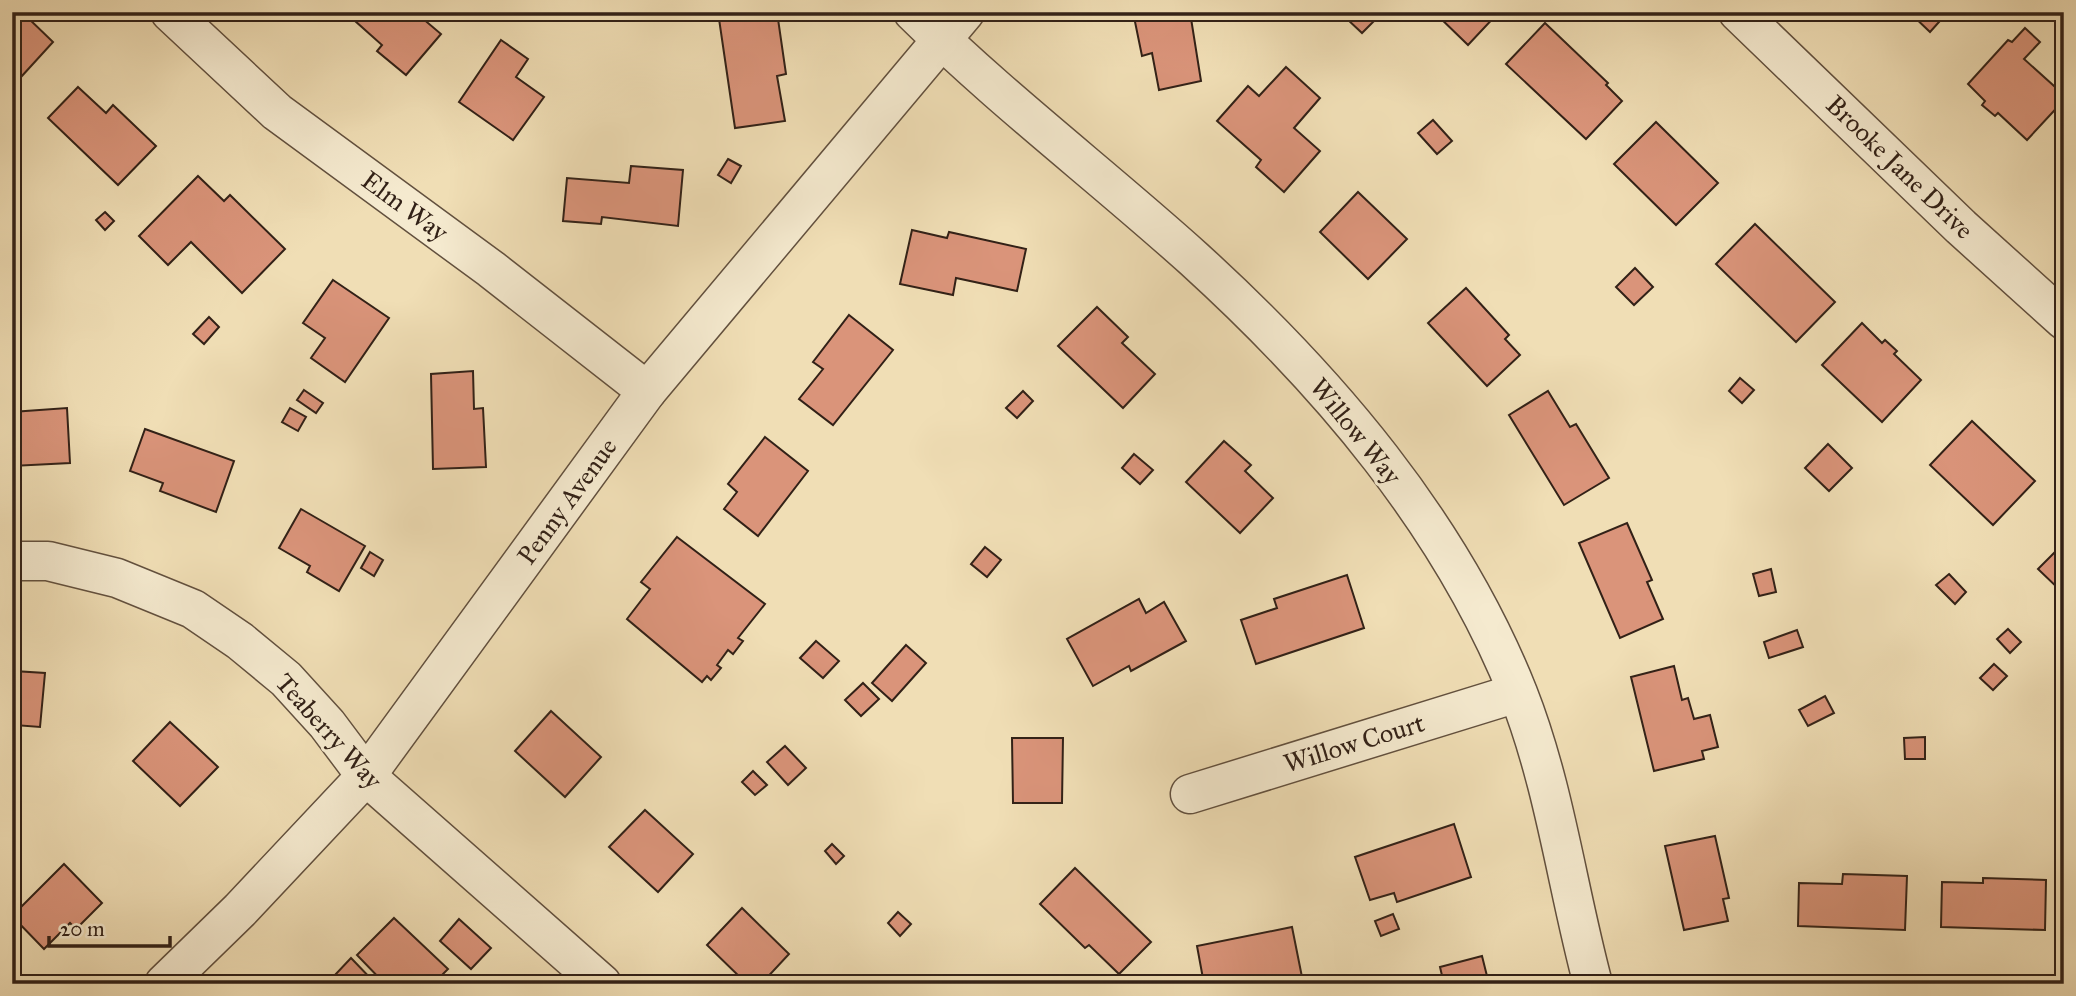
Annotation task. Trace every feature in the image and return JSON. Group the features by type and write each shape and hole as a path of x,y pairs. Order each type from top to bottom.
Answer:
{"street":[{"name":"Elm Way","path":"170,12 277,112 491,269 647,391"},
{"name":"Willow Way","path":"913,12 953,26 1312,376 1365,437 1442,545 1475,602 1517,692 1545,773 1593,984"},
{"name":"Brooke Jane Drive","path":"1738,12 1961,227 2064,320"},
{"name":"Penny Avenue","path":"164,984 240,910 366,776 647,391 953,26"},
{"name":"Teaberry Way","path":"12,561 48,561 117,578 193,609 240,641 285,679 327,724 366,776 601,984"},
{"name":"Willow Court","path":"1190,794 1517,692"}],"building":[{"path":"12,12 30,12 26,16 53,42 21,77 12,69"},
{"path":"360,12 415,12 441,34 406,75 377,51 382,45 354,20"},
{"path":"718,12 777,12 786,74 777,76 785,121 735,128"},
{"path":"1133,12 1190,12 1201,81 1159,90 1152,53 1142,56"},
{"path":"1353,12 1363,12 1373,22 1362,33 1347,19"},
{"path":"1434,12 1499,12 1468,45"},
{"path":"1909,12 1948,12 1930,32"},
{"path":"1545,23 1608,83 1606,85 1622,101 1586,139 1506,64"},
{"path":"2025,28 2040,42 2024,59 2064,95 2064,100 2027,140 1998,113 1995,116 1982,105 1985,101 1968,84 2008,40 2012,42"},
{"path":"501,40 528,59 516,77 544,97 513,140 459,102"},
{"path":"1286,67 1320,98 1294,128 1320,151 1284,192 1256,167 1261,160 1217,121 1248,86 1259,96"},
{"path":"78,87 106,113 113,105 156,146 118,185 48,118"},
{"path":"1433,120 1452,141 1437,154 1418,133"},
{"path":"1656,122 1718,183 1676,225 1614,164"},
{"path":"728,159 741,166 731,183 718,175"},
{"path":"631,166 683,170 678,226 602,217 601,224 563,221 567,178 629,183"},
{"path":"198,176 224,201 230,195 285,249 242,293 191,242 168,265 139,236"},
{"path":"1358,192 1407,239 1368,279 1320,232"},
{"path":"105,212 114,221 105,230 96,220"},
{"path":"1755,224 1835,302 1796,342 1716,264"},
{"path":"912,230 947,238 949,232 1026,249 1017,291 956,278 953,295 900,284"},
{"path":"1635,268 1653,287 1634,305 1616,287"},
{"path":"333,280 389,318 345,382 311,358 325,338 303,323"},
{"path":"1466,288 1509,335 1505,339 1520,355 1487,386 1428,323"},
{"path":"1097,307 1128,337 1122,343 1155,374 1123,408 1058,346"},
{"path":"849,315 893,350 833,425 799,399 823,369 813,362"},
{"path":"209,317 219,327 204,344 193,334"},
{"path":"1862,323 1882,343 1885,340 1897,351 1894,354 1921,380 1882,422 1822,365"},
{"path":"473,371 474,409 483,408 486,467 433,469 431,374"},
{"path":"1740,378 1754,390 1742,403 1729,391"},
{"path":"304,390 323,403 316,413 297,400"},
{"path":"1023,391 1033,401 1017,418 1006,408"},
{"path":"1548,391 1570,427 1576,424 1609,478 1564,505 1509,415"},
{"path":"67,408 70,463 12,466 12,412"},
{"path":"290,408 306,417 298,431 282,422"},
{"path":"1972,421 2035,481 1993,525 1930,465"},
{"path":"145,429 234,461 216,512 160,491 163,483 130,471"},
{"path":"765,437 808,471 758,536 724,509 737,492 728,484"},
{"path":"1224,441 1251,465 1245,471 1273,498 1240,533 1186,482"},
{"path":"1828,444 1852,468 1829,491 1805,468"},
{"path":"1134,454 1153,470 1140,484 1122,468"},
{"path":"301,509 365,546 339,591 307,572 310,566 279,548"},
{"path":"1627,523 1652,580 1647,582 1663,619 1620,638 1579,543"},
{"path":"677,537 765,604 738,638 743,641 733,654 728,650 717,665 721,668 711,680 707,676 702,682 627,619 650,589 641,582"},
{"path":"2064,543 2064,594 2038,569"},
{"path":"985,547 1001,560 987,577 971,564"},
{"path":"370,552 383,560 374,576 361,568"},
{"path":"1771,569 1776,592 1759,596 1753,574"},
{"path":"1949,574 1966,592 1955,604 1936,585"},
{"path":"1347,575 1364,628 1256,664 1241,620 1277,608 1274,599"},
{"path":"1139,599 1146,613 1164,602 1186,641 1131,671 1129,666 1093,686 1067,639"},
{"path":"2008,629 2021,642 2010,653 1997,639"},
{"path":"1797,630 1803,647 1769,658 1764,642"},
{"path":"816,641 839,661 823,678 800,658"},
{"path":"906,645 926,663 892,701 872,683"},
{"path":"1994,664 2007,676 1993,690 1980,678"},
{"path":"12,666 14,671 45,673 40,727 15,725 14,740"},
{"path":"1674,666 1682,700 1688,698 1694,719 1710,715 1718,747 1702,751 1704,759 1654,771 1631,677"},
{"path":"863,683 879,699 861,716 845,700"},
{"path":"1825,696 1834,713 1808,726 1799,710"},
{"path":"551,711 601,757 565,797 515,751"},
{"path":"170,722 218,767 180,806 133,761"},
{"path":"1925,737 1925,759 1905,759 1904,738"},
{"path":"1012,738 1063,738 1062,803 1013,803"},
{"path":"785,746 806,768 788,785 767,762"},
{"path":"753,771 767,785 755,795 742,782"},
{"path":"645,810 693,854 658,892 609,847"},
{"path":"1454,824 1471,877 1397,902 1394,893 1370,900 1355,857"},
{"path":"1715,836 1729,898 1723,899 1728,921 1684,930 1665,846"},
{"path":"832,844 844,856 836,864 825,851"},
{"path":"64,864 102,903 76,929 70,923 44,949 12,916"},
{"path":"1075,868 1151,942 1119,974 1089,945 1085,948 1040,904"},
{"path":"1843,874 1907,876 1905,930 1798,926 1799,883 1842,884"},
{"path":"1983,878 2046,880 2045,930 1941,927 1942,882 1983,883"},
{"path":"742,908 789,954 761,984 747,984 707,945"},
{"path":"898,912 911,924 900,936 888,923"},
{"path":"1393,914 1399,929 1381,936 1375,921"},
{"path":"394,918 448,969 433,984 385,984 357,955"},
{"path":"459,919 491,948 471,969 440,941"},
{"path":"1292,927 1303,982 1204,984 1197,946"},
{"path":"1482,956 1489,984 1444,984 1440,967"},
{"path":"351,958 376,984 342,984 334,976"}]}
